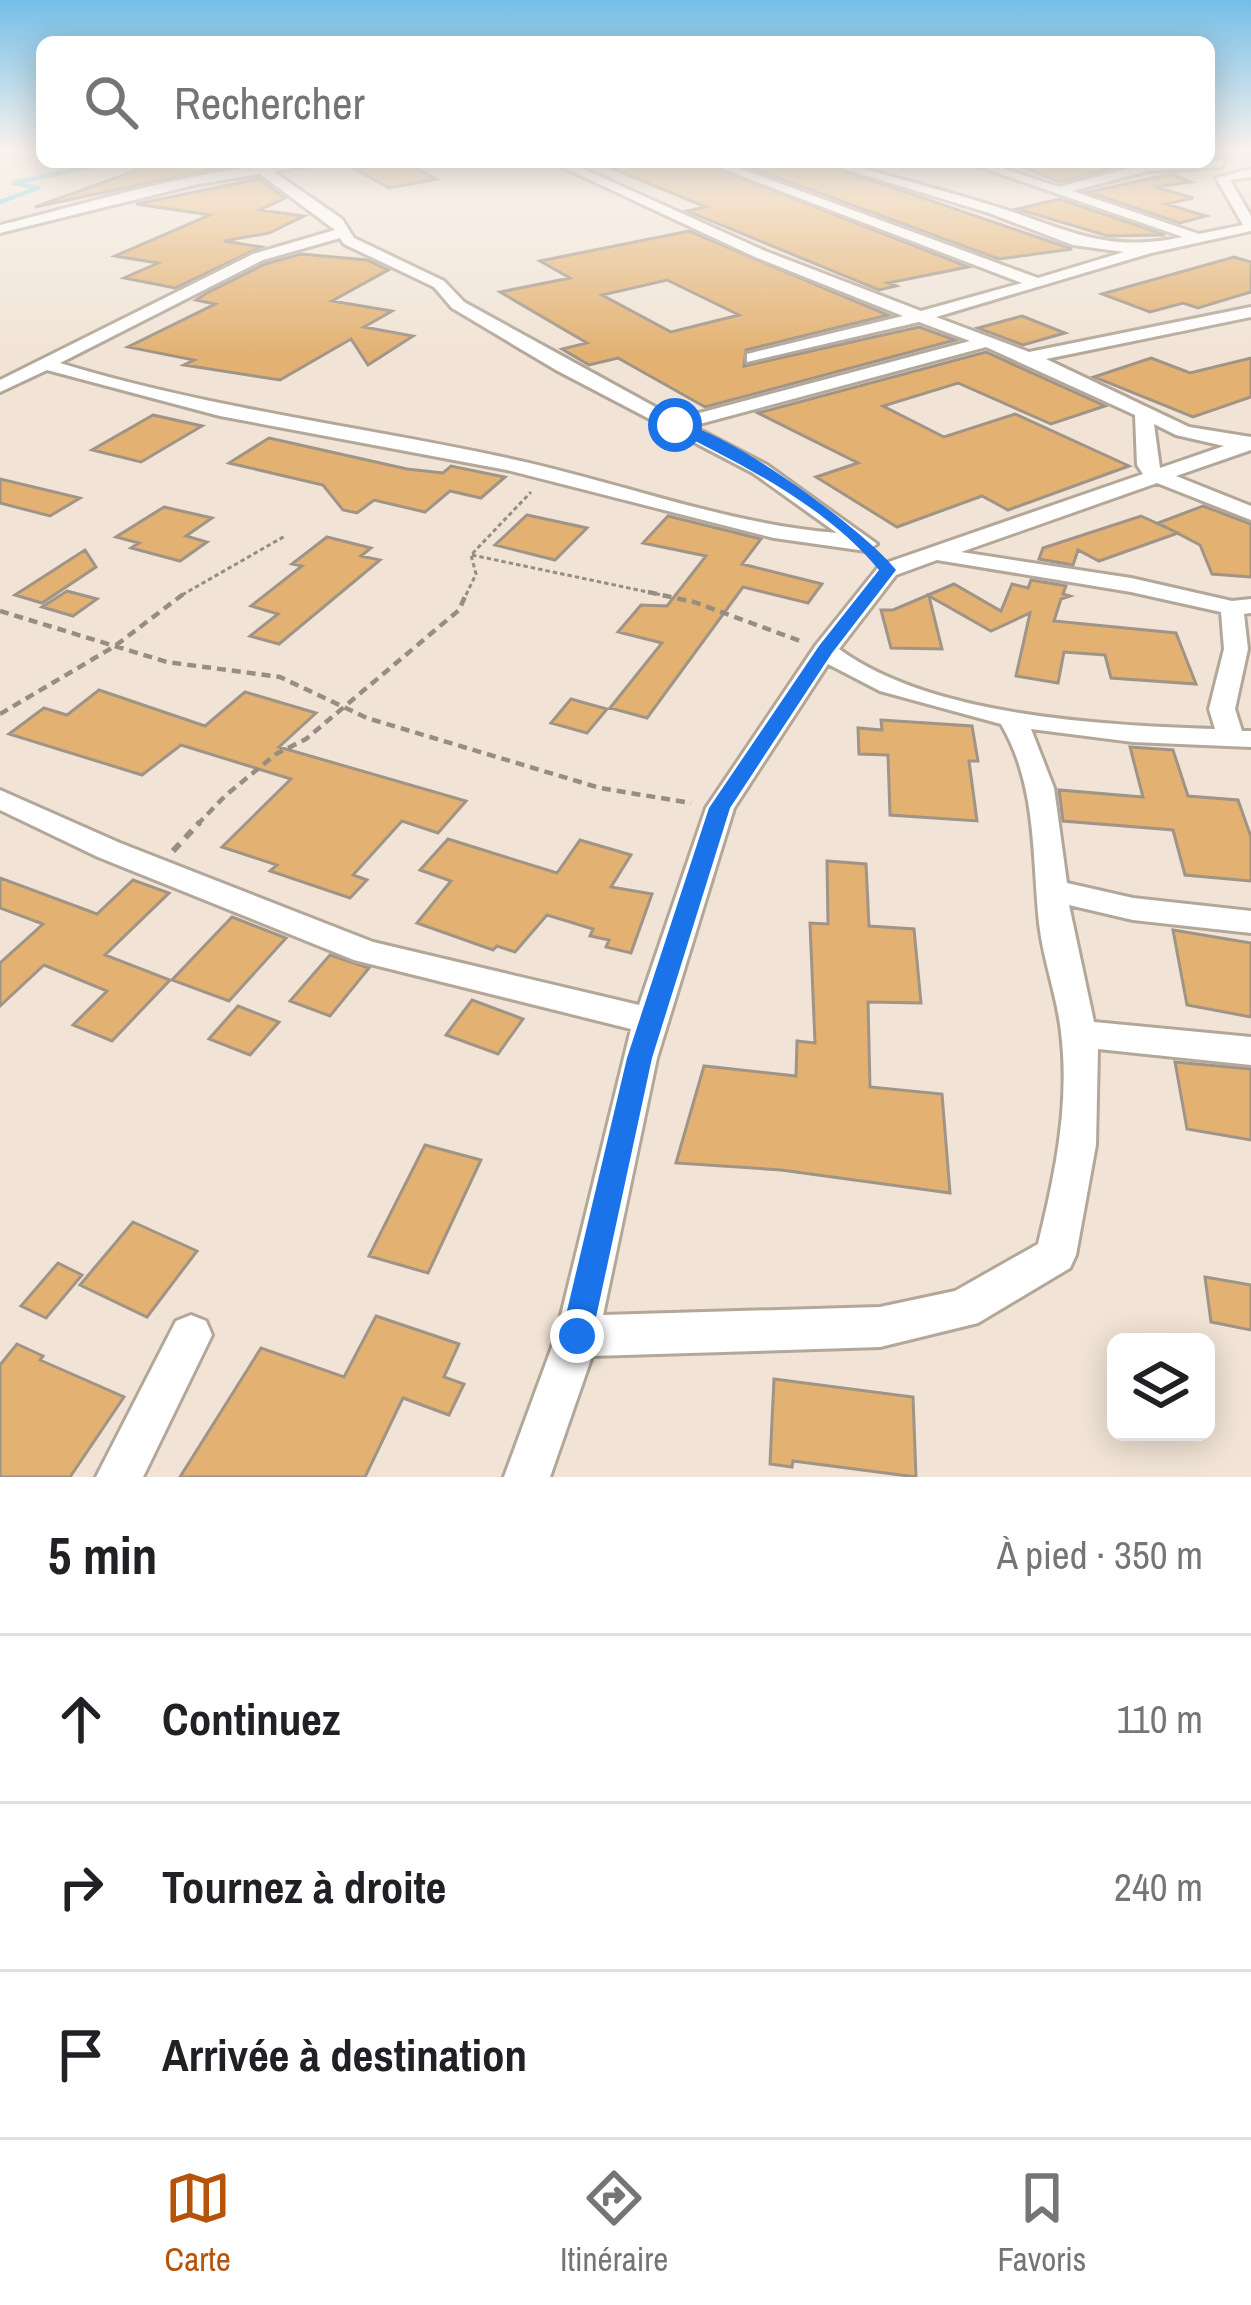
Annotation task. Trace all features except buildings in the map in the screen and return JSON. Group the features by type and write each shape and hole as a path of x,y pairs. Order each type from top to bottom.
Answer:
{"street":[{"path":"0,230 48,218"},
{"path":"326,218 380,258 439,284 458,305 562,366 760,469 864,542 888,570"},
{"path":"688,218 911,314 1031,357 1183,431 1248,444"},
{"path":"859,218 1036,284"},
{"path":"1015,218 1078,242 1148,249"},
{"path":"1140,218 1197,237"},
{"path":"1148,249 1156,241 1151,222"},
{"path":"753,358 911,314 974,303 1148,249 1251,227"},
{"path":"0,387 51,366 258,257 345,232"},
{"path":"974,303 994,279 988,267"},
{"path":"1031,357 1251,312"},
{"path":"675,425 989,342"},
{"path":"51,366 182,400 548,476 754,525 864,542"},
{"path":"1144,412 1147,465 1154,474 1251,514"},
{"path":"527,1477 577,1336 639,1058 720,808 825,650 888,570 1248,444"},
{"path":"941,555 1241,607 1222,709 1241,738"},
{"path":"825,650 842,665 910,691 1011,719 1133,734 1241,738"},
{"path":"577,1336 880,1327 963,1309 1000,1292 1056,1255 1076,1169 1079,1034 1057,935 1039,782 1029,744 1011,719"},
{"path":"0,800 154,869 366,952 653,1021"},
{"path":"1053,891 1133,909 1251,922"},
{"path":"1079,1034 1251,1051"},
{"path":"118,1477 191,1336"}],"path":[{"path":"471,555 548,476"},
{"path":"0,714 115,646 156,610 285,536"},
{"path":"471,555 694,602 825,650"},
{"path":"154,869 226,795 276,754 306,740 341,704 459,610 476,574 471,555"},
{"path":"0,611 167,662 280,677 368,718 600,788 720,808"}],"route":[{"path":"577,1336 639,1058 720,808 825,650 888,570 864,542 825,512 760,469 675,425"}]}
